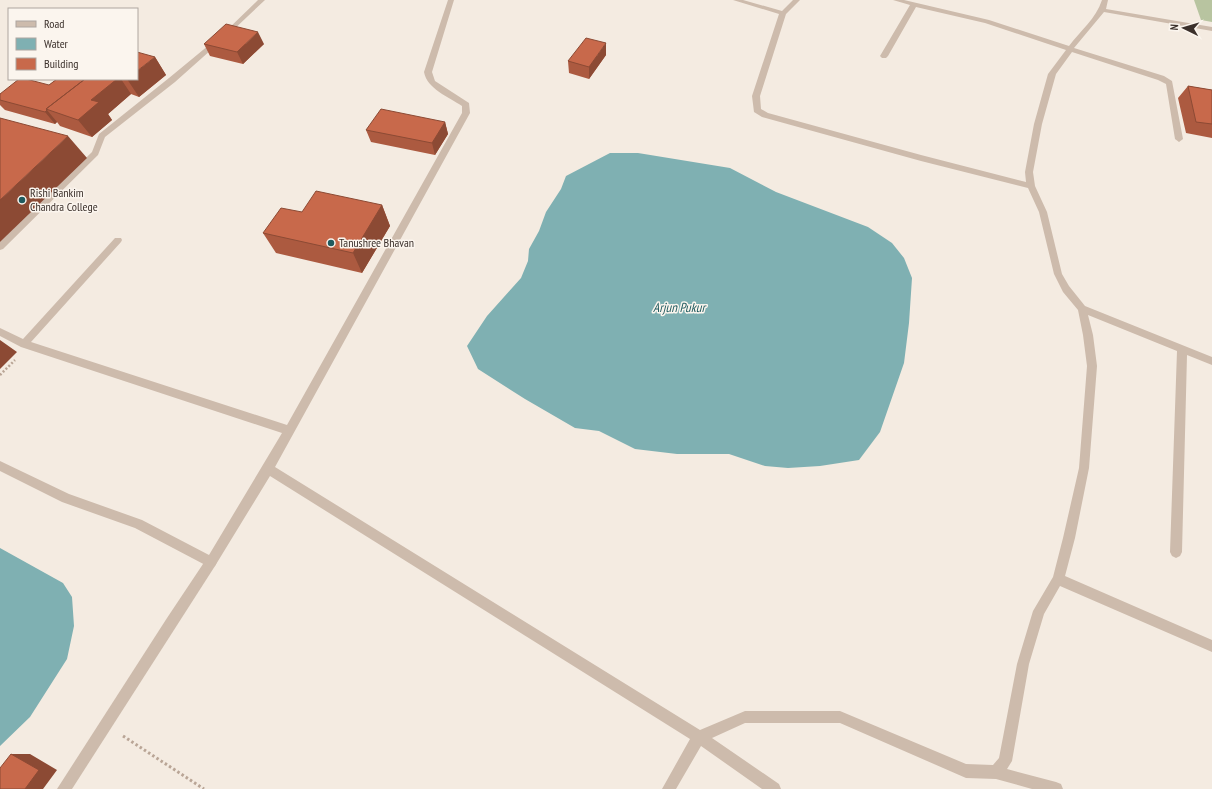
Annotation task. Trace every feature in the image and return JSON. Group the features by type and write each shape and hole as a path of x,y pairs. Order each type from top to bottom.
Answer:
{"street":[{"path":"0,247 95,153 102,136 172,80 228,32 262,0"},
{"path":"64,789 211,562 268,469 466,113 466,105 432,83 428,72 451,0"},
{"path":"736,0 759,3 783,13"},
{"path":"797,0 783,13 756,96 757,110 765,115 921,158 1031,186"},
{"path":"896,0 987,21 1161,78 1169,83 1179,139"},
{"path":"884,56 914,4"},
{"path":"996,772 1005,761 1023,664 1039,612 1058,579 1084,468 1092,366 1088,335 1082,309 1066,290 1058,274 1043,212 1031,186 1029,172 1038,124 1052,74 1082,33 1096,19 1104,5 1212,30"},
{"path":"24,344 118,240"},
{"path":"1082,309 1212,361"},
{"path":"0,332 24,344 290,431"},
{"path":"1176,552 1182,348"},
{"path":"0,466 66,498 138,524 211,562"},
{"path":"268,469 699,737 774,789"},
{"path":"1058,579 1212,646"},
{"path":"669,789 699,737 745,717 840,717 966,771 996,772 1056,789"}],"path":[{"path":"106,725 204,789"}],"green space":[{"path":"1194,0 1212,0 1212,22 1201,20"}],"water":[{"name":"Arjun Pukur","path":"610,153 638,153 730,168 776,192 868,227 892,243 904,258 912,278 909,323 904,363 880,432 859,460 820,466 788,468 765,466 729,454 677,454 635,449 599,431 575,428 525,399 478,369 467,346 487,316 521,278 528,261 529,249 539,231 546,212 561,189 566,176"},
{"path":"0,548 63,583 72,597 74,626 67,659 30,717 0,746"}],"building":[{"path":"226,24 258,32 237,52 204,44"},
{"path":"586,38 606,43 589,67 568,61"},
{"path":"138,52 155,57 138,70"},
{"path":"18,80 30,80 49,85 56,80 84,80 46,109 47,110 45,112 0,100 0,94"},
{"path":"84,80 116,80 91,100 99,102 78,120 46,109"},
{"path":"1188,86 1212,90 1212,124 1196,122"},
{"path":"381,109 445,122 432,143 366,130"},
{"path":"0,118 68,136 0,200"},
{"path":"316,191 382,205 353,253 263,233 281,208 302,212"},
{"path":"11,754 39,770 25,789 0,789 0,768"}],"place":[{"name":"Rishi Bankim Chandra College","path":"22,200"},
{"name":"Tanushree Bhavan","path":"331,243"}]}
